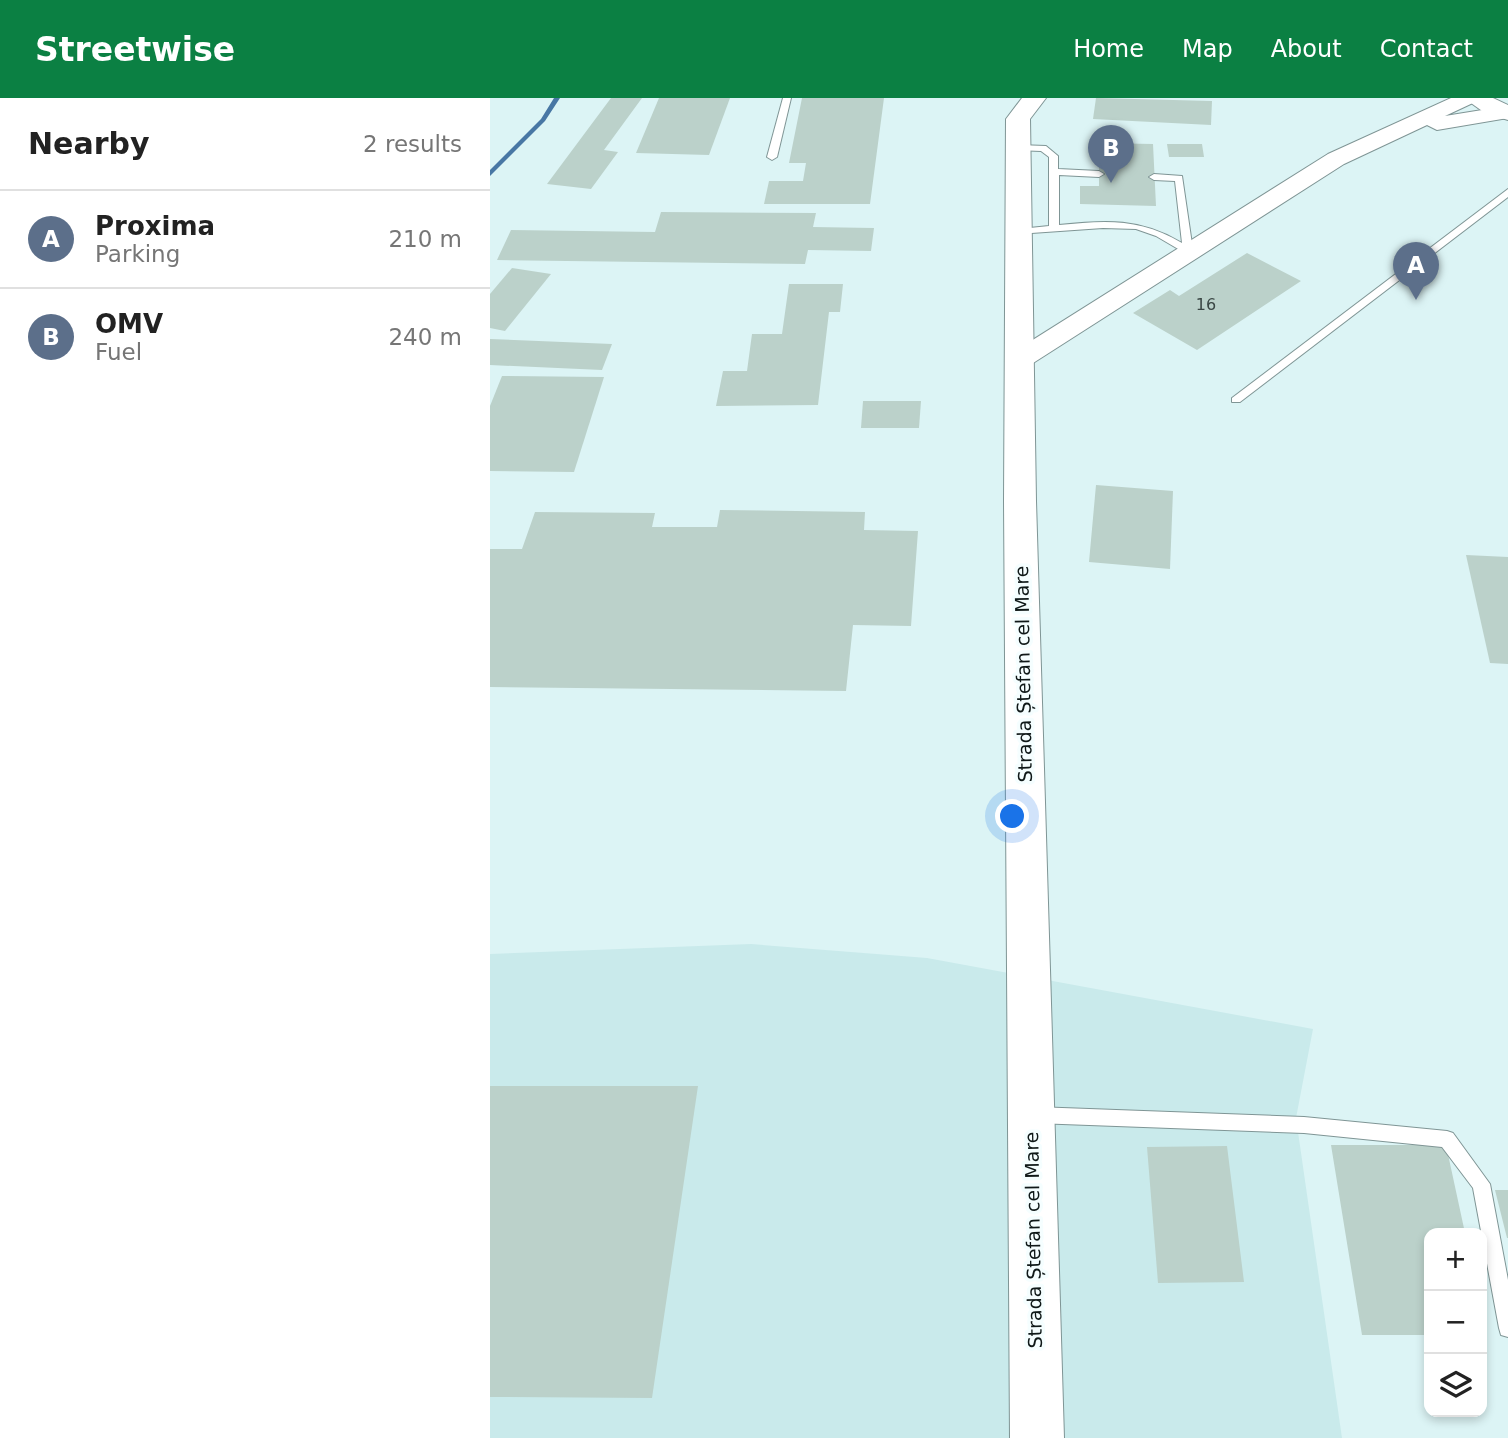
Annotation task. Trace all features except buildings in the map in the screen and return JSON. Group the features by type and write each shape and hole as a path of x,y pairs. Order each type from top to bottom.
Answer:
{"main road":[{"name":"Strada Ștefan cel Mare","path":"1001,98 1026,108 1018,148 1020,501 1037,1438"},
{"path":"1476,98 1508,113"}],"street":[{"path":"1021,359 1336,159 1468,98"},
{"path":"1397,131 1508,113"}],"lane":[{"path":"772,157 787,98"},
{"path":"1018,148 1044,148 1053,156 1054,230"},
{"path":"1054,172 1099,174"},
{"path":"1154,177 1179,178 1188,251"},
{"path":"1236,400 1508,192"},
{"path":"1020,232 1081,226 1138,227 1152,231 1188,251"},
{"path":"1030,1115 1304,1125 1447,1139 1481,1184 1508,1328"}],"shaded area":[{"path":"751,944 927,958 1313,1029 1296,1118 1342,1438 490,1438 490,954"}],"waterway":[{"path":"490,174 543,120 557,98"}],"place":[{"name":"OMV","path":"1111,183"},
{"name":"Proxima","path":"1416,300"}]}
